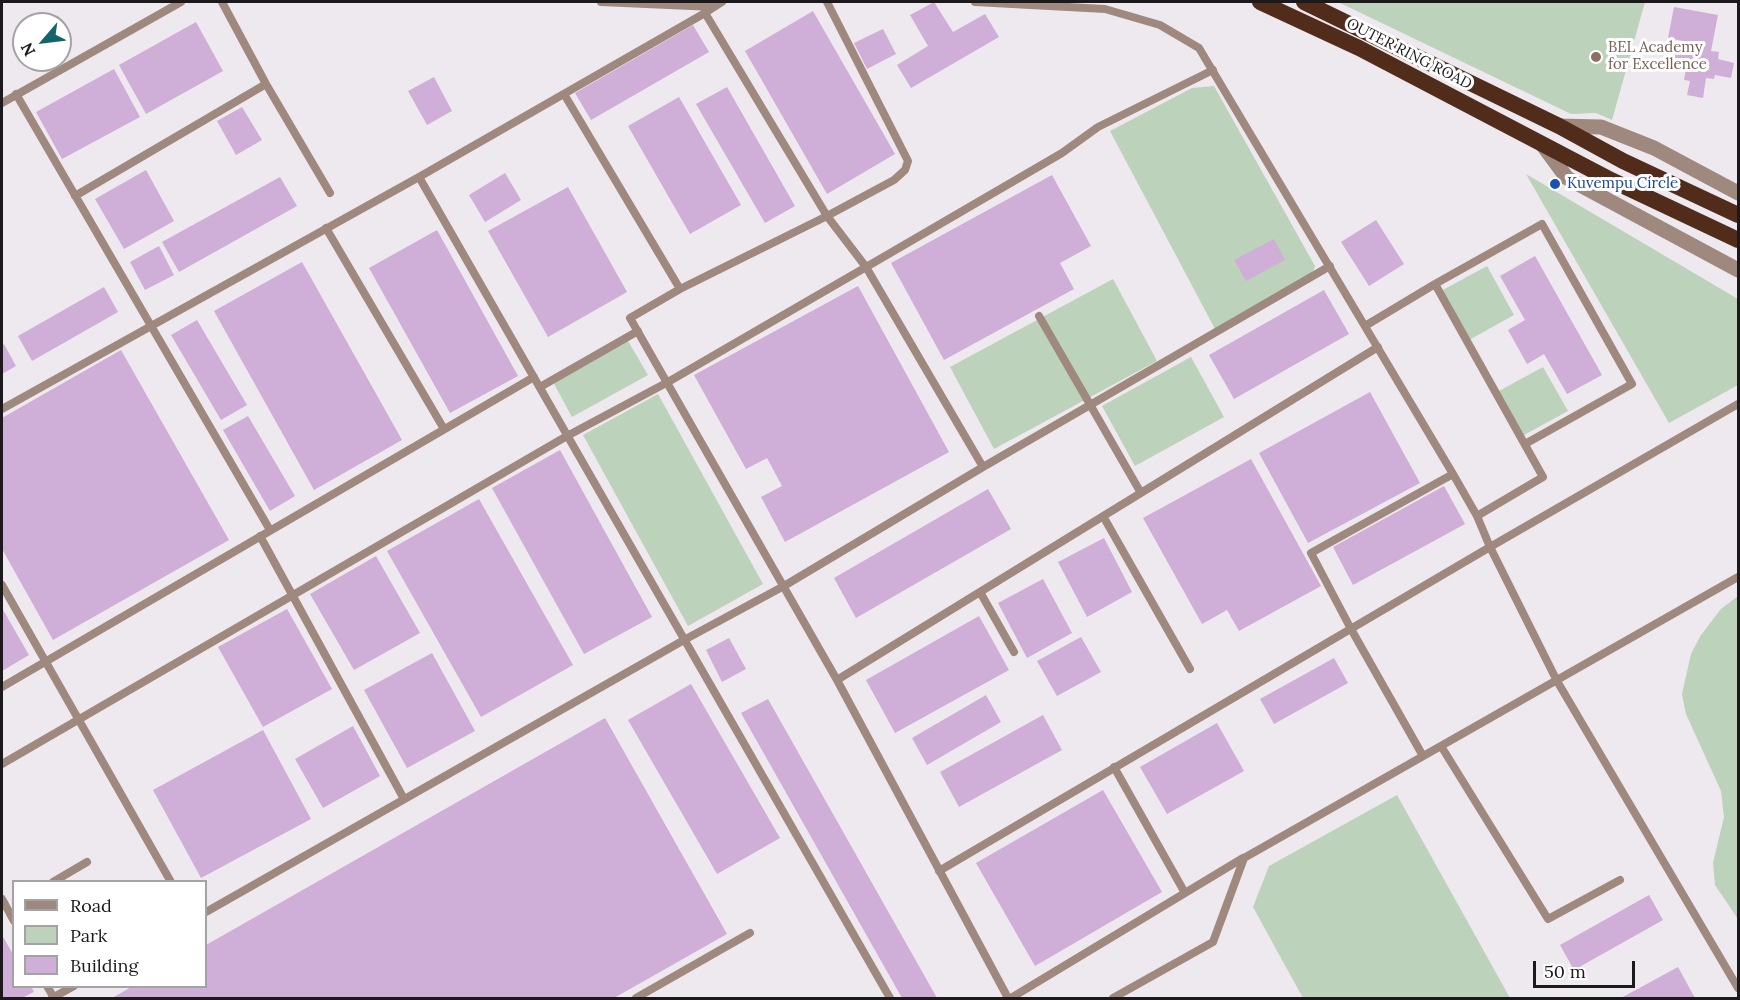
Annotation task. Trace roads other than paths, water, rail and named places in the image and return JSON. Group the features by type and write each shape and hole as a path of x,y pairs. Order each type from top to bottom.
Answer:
{"highway":[{"name":"OUTER RING ROAD","path":"1260,2 1359,48 1611,180 1738,240"},
{"name":"OUTER RING ROAD","path":"1304,2 1559,126 1623,161 1738,215"}],"street":[{"path":"1559,126 1600,127 1654,148 1738,192"},
{"path":"1541,142 1568,178 1738,270"}],"lane":[{"path":"2,103 181,2"},
{"path":"222,2 266,84 330,193"},
{"path":"601,2 719,4"},
{"path":"827,2 908,161 905,170 894,180 680,289 630,318 837,680 1010,999 1244,858 1738,577"},
{"path":"975,2 1105,9 1160,25 1199,48 1453,474 1477,516 1490,547 1557,681 1738,988"},
{"path":"2,409 419,177 719,4"},
{"path":"705,13 827,216 866,267 983,467"},
{"path":"2,764 567,436 668,382 866,267 1062,153 1098,127 1213,70"},
{"path":"75,196 266,84"},
{"path":"16,94 270,530"},
{"path":"564,94 680,289"},
{"path":"419,177 890,999"},
{"path":"1365,326 1542,224 1632,384 1525,444"},
{"path":"326,228 444,429"},
{"path":"207,911 684,640 784,586 983,467 1330,267"},
{"path":"1435,284 1543,477 1477,516"},
{"path":"1039,316 1141,493"},
{"path":"540,387 638,331"},
{"path":"837,680 1378,347"},
{"path":"2,687 534,377"},
{"path":"939,871 1738,404"},
{"path":"1423,756 1311,553 1453,474"},
{"path":"1103,516 1190,669"},
{"path":"260,536 405,799"},
{"path":"2,585 170,880"},
{"path":"980,592 1014,652"},
{"path":"1442,746 1548,919 1620,880"},
{"path":"1114,767 1185,893"},
{"path":"1113,999 1213,942 1244,858"},
{"path":"56,880 87,862"},
{"path":"2,899 10,906"},
{"path":"636,999 750,933"},
{"path":"53,998 72,988"}],"place":[{"name":"BEL Academy for Excellence","path":"1596,57"},
{"name":"Kuvempu Circle","path":"1555,184"}]}
